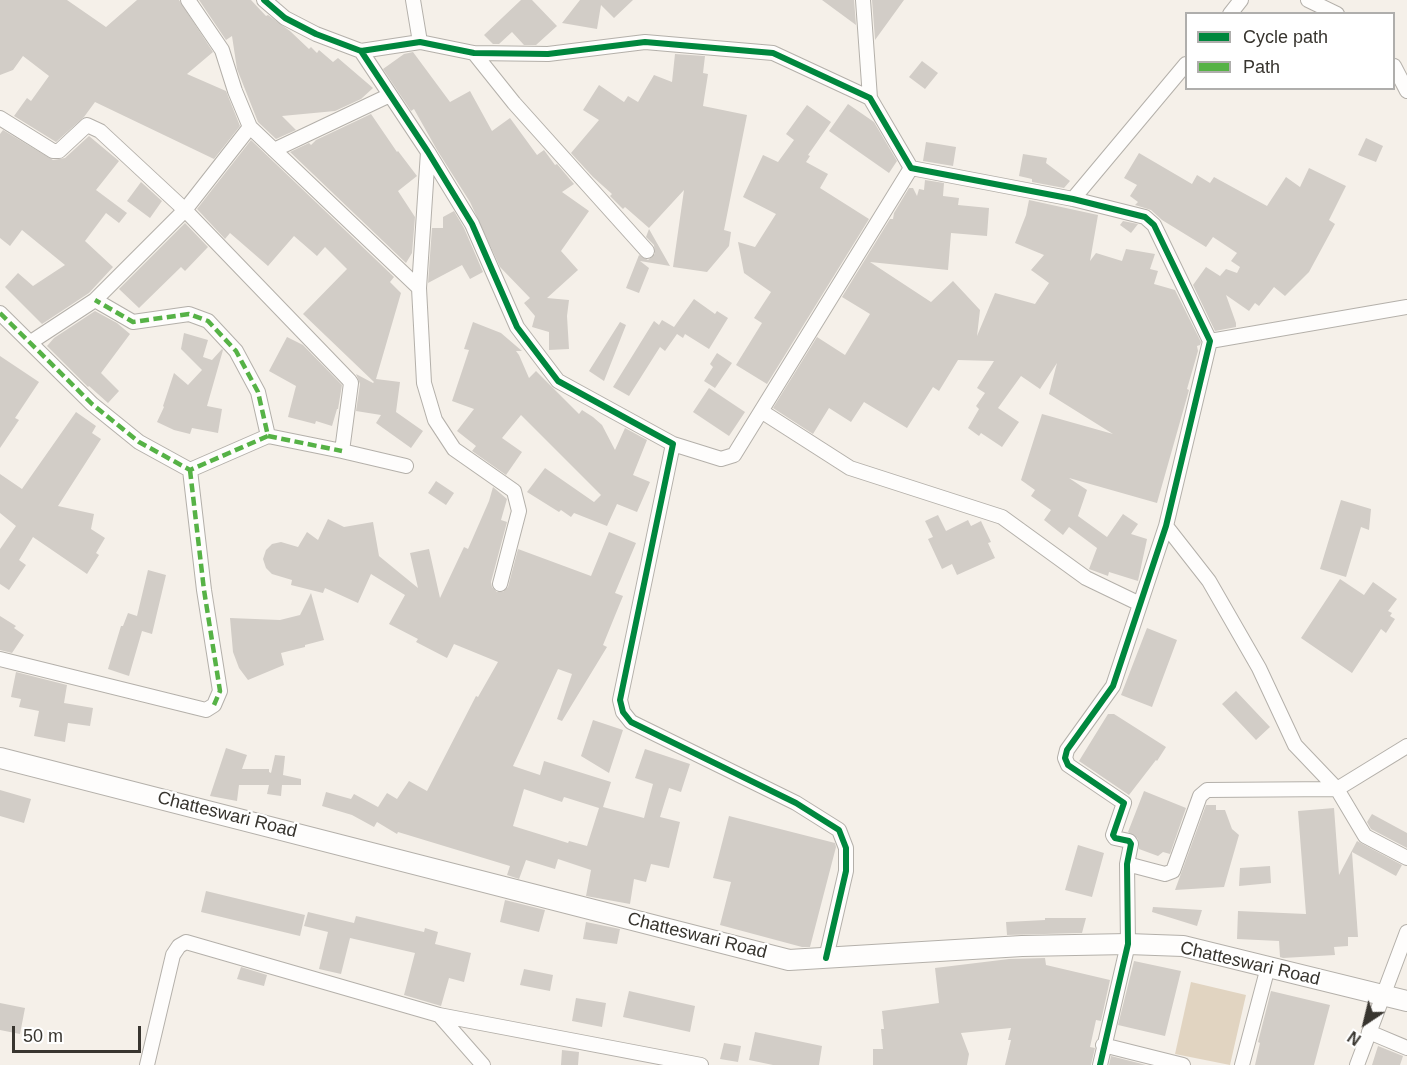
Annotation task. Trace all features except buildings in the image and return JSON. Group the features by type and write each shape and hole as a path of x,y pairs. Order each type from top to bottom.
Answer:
{"main road":[{"name":"Chatteswari Road","path":"0,758 789,960 1022,946 1128,944 1183,946 1407,1001"}],"street":[{"path":"188,0 222,50 250,127 419,288"},
{"path":"264,0 285,18 315,34 361,51 420,42 474,52 548,54 645,42 773,53 870,98"},
{"path":"413,0 420,42"},
{"path":"863,0 870,98 911,168 1073,199 1146,218 1154,225 1210,341 1166,526 1113,686 1067,750 1065,758 1068,765 1124,802 1113,835 1115,838 1130,842 1127,864 1128,944 1100,1065"},
{"path":"1232,12 1241,0"},
{"path":"1308,0 1333,12"},
{"path":"361,51 428,152 472,224 517,327 558,381 673,444 721,459 734,455 911,168"},
{"path":"474,52 514,103 648,251"},
{"path":"1073,199 1185,65"},
{"path":"1395,68 1407,91"},
{"path":"274,150 390,95"},
{"path":"0,118 52,151 59,151 85,126 89,125 100,131 185,210 351,383 342,451"},
{"path":"31,342 95,300 185,210 250,127"},
{"path":"428,152 419,288 424,383 435,420 454,449 514,491 519,511 500,584"},
{"path":"95,300 134,322 189,314 208,321 236,351 258,392 268,436"},
{"path":"1210,341 1407,307"},
{"path":"0,313 92,404 131,435 190,470"},
{"path":"760,411 850,468 1002,517 1086,578 1140,604"},
{"path":"190,470 268,436 406,465"},
{"path":"673,444 620,700 623,712 631,722 796,803 839,830 846,848 846,871 826,957"},
{"path":"0,659 206,710 214,705 220,691 204,590 190,470"},
{"path":"1166,526 1209,581 1259,668 1295,745 1336,789 1365,836 1407,858"},
{"path":"1127,864 1165,874 1173,871 1200,796 1207,790 1336,789 1407,746"},
{"path":"1357,1065 1407,932"},
{"path":"147,1065 173,955 179,946 186,942 439,1015 702,1065"},
{"path":"1242,1065 1268,967"},
{"path":"439,1015 483,1065"},
{"path":"1369,1032 1407,1048"},
{"path":"1103,1045 1183,1065"}],"shaded area":[{"path":"1191,982 1246,995 1230,1065 1175,1054"}],"marked path":[{"path":"0,313 92,404 139,442 190,470 268,436 258,392 236,351 208,321 189,314 133,322 95,300"},
{"path":"268,436 342,451"},
{"path":"190,470 204,590 220,691 214,705"}],"cycle path":[{"path":"264,0 285,18 316,34 361,51 420,42 474,53 548,54 645,42 773,53 870,98 911,168 1073,199 1145,217 1154,225 1210,341 1166,526 1113,686 1067,750 1065,758 1068,765 1124,803 1113,835 1131,844 1127,864 1128,944 1100,1065"},
{"path":"361,51 428,152 472,224 517,327 558,381 673,444 620,700 623,712 631,722 796,803 839,830 846,848 846,871 826,958"}]}
